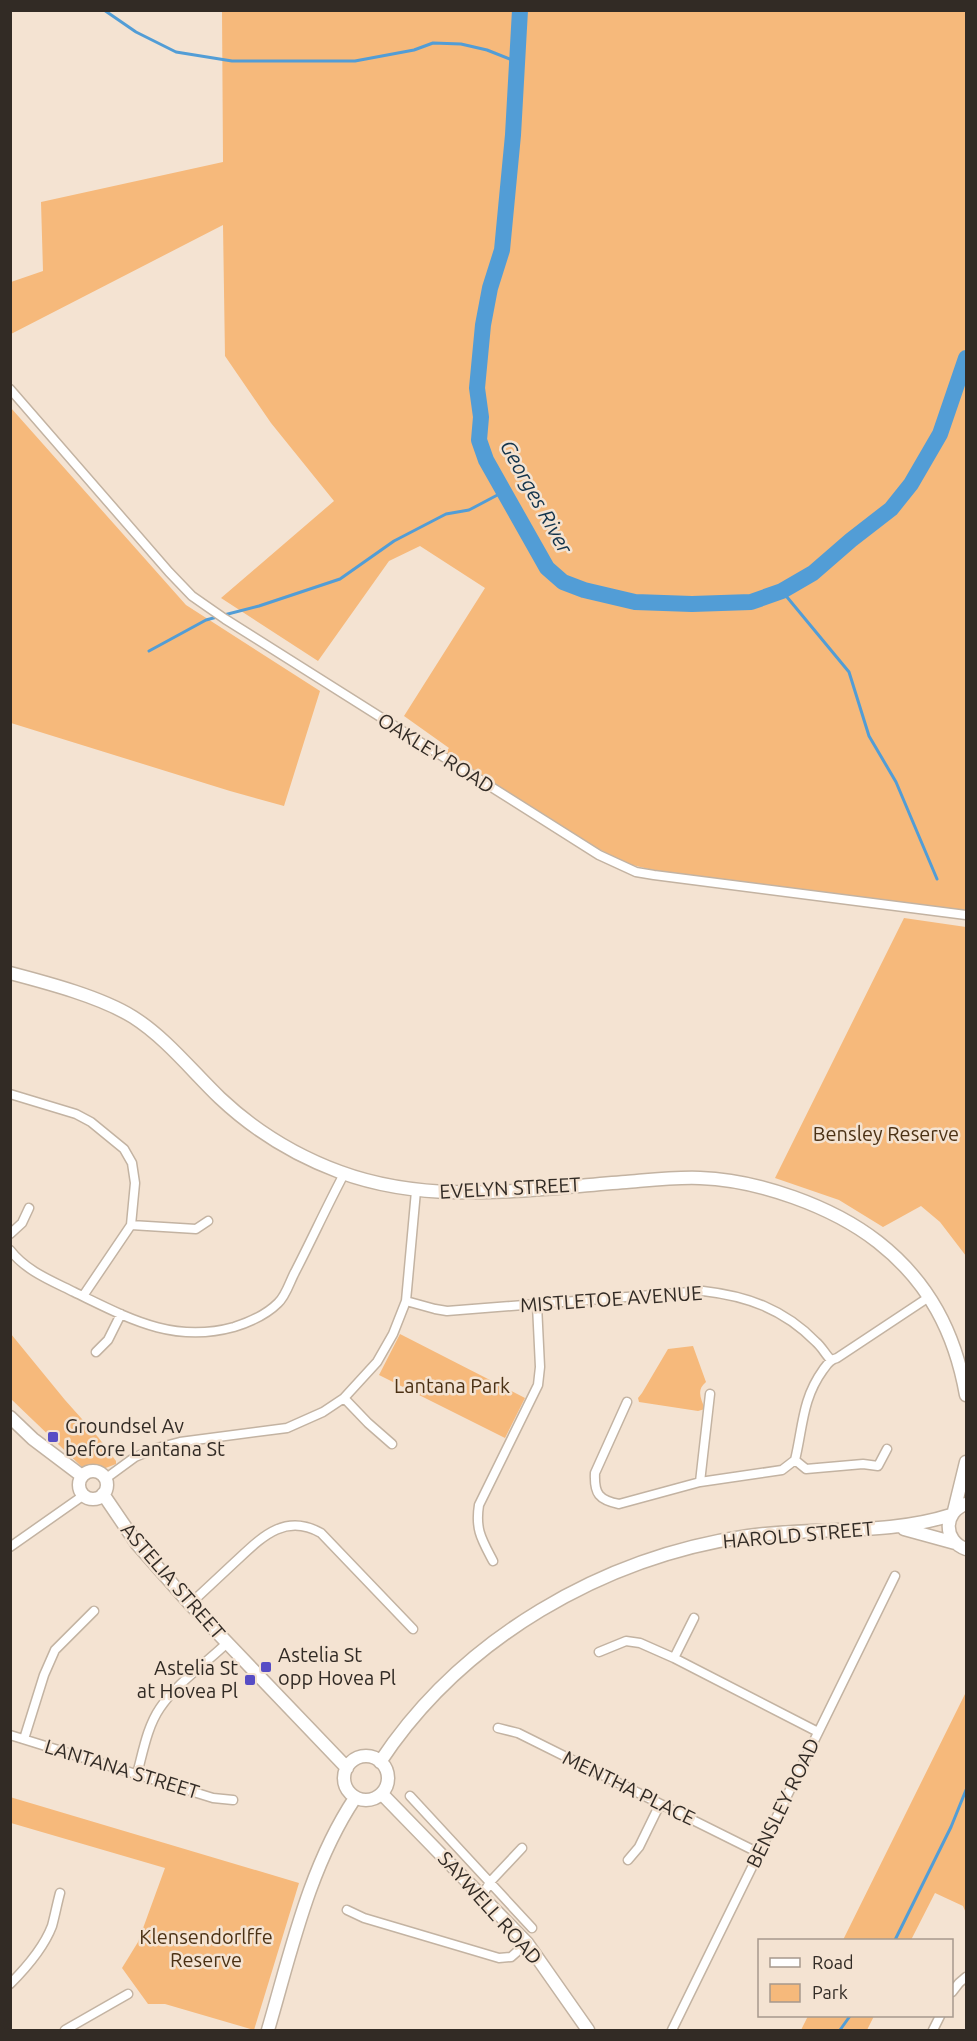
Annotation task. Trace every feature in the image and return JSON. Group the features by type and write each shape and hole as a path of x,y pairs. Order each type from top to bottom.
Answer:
{"street":[{"name":"OAKLEY ROAD","path":"10,389 168,572 192,596 338,692 598,855 629,869 654,875 966,915"},
{"name":"EVELYN STREET","path":"10,973 106,1004 135,1018 157,1035 221,1099 257,1129 295,1153 344,1174 416,1191 475,1193 697,1177 752,1185 827,1210 856,1227 897,1258 929,1297 952,1339 962,1369 966,1395"},
{"path":"10,1094 76,1114 91,1122 124,1149 132,1163 135,1183 131,1225 83,1296"},
{"path":"10,1250 16,1259 38,1274 121,1314 157,1328 204,1333 250,1322 280,1302 344,1174"},
{"path":"105,1479 135,1457 157,1448 180,1442 287,1428 323,1412 345,1398 378,1362 393,1334 406,1301 416,1191"},
{"path":"10,1234 22,1223 29,1208"},
{"path":"131,1225 196,1229 208,1221"},
{"name":"MISTLETOE AVENUE","path":"406,1301 447,1311 703,1291 728,1294 767,1306 786,1316 817,1343 831,1360"},
{"path":"627,1402 595,1473 594,1485 598,1494 607,1502 619,1504 700,1482 782,1470 795,1460 801,1418 814,1383 831,1360 929,1297"},
{"path":"493,1561 480,1537 477,1519 479,1505 538,1385 540,1367 537,1305"},
{"path":"96,1352 108,1340 121,1314"},
{"path":"700,1482 710,1394"},
{"path":"345,1398 392,1444"},
{"path":"10,1417 33,1439 82,1476"},
{"path":"795,1460 806,1468 863,1464 878,1466 887,1449"},
{"path":"955,1542 951,1538 948,1527 966,1462"},
{"path":"94,1471 100,1473 105,1479 106,1486 103,1494 94,1498 84,1495 79,1486 82,1476 94,1471"},
{"name":"ASTELIA STREET","path":"103,1494 137,1544 190,1605 347,1768"},
{"path":"10,1546 84,1495"},
{"name":"HAROLD STREET","path":"380,1762 400,1732 423,1706 470,1661 522,1622 588,1585 634,1565 715,1542 791,1532 895,1527 921,1523 953,1513 966,1504"},
{"path":"190,1605 265,1534 282,1527 300,1526 321,1533 413,1629"},
{"name":"HAROLD STREET","path":"895,1527 955,1542 966,1549"},
{"name":"BENSLEY ROAD","path":"672,2031 895,1576"},
{"path":"24,1739 55,1650 94,1611"},
{"path":"674,1658 694,1618"},
{"path":"599,1652 626,1641 640,1643 818,1732"},
{"path":"137,1774 159,1709 227,1643"},
{"name":"MENTHA PLACE","path":"498,1728 518,1733 759,1853"},
{"name":"LANTANA STREET","path":"10,1735 213,1798 233,1800"},
{"path":"369,1756 380,1762 386,1768 388,1776 387,1785 382,1794 368,1800 355,1798 345,1784 344,1776 347,1768 352,1761 360,1757 369,1756"},
{"name":"SAYWELL ROAD","path":"382,1794 527,1943 588,2031"},
{"path":"410,1796 532,1928"},
{"path":"267,2031 311,1887 335,1830 355,1798"},
{"path":"628,1860 639,1847 660,1804"},
{"path":"482,1896 490,1882 522,1848"},
{"path":"10,1984 36,1953 51,1927 60,1893"},
{"path":"347,1910 364,1918 499,1958 511,1957 527,1943"},
{"path":"953,1990 966,1977"},
{"path":"65,2031 128,1994"},
{"path":"933,2031 940,2017"}],"green space":[{"path":"222,11 966,11 966,911 653,870 628,864 593,846 445,753 449,748 404,716 485,588 420,546 389,561 318,661 221,598 334,501 271,423 225,356 223,225 11,334 11,282 43,271 41,202 223,162"},
{"path":"11,408 186,605 320,691 284,806 11,723"},
{"name":"Bensley Reserve","path":"904,918 966,927 966,1256 940,1222 921,1206 883,1227 839,1200 775,1178"},
{"path":"11,1334 98,1437 116,1464 103,1469 82,1467 11,1399"},
{"name":"Lantana Park","path":"400,1334 525,1398 505,1438 379,1375"},
{"path":"693,1346 706,1382 700,1391 705,1409 698,1411 639,1402 638,1398 668,1349"},
{"path":"966,1692 966,1913 963,1906 935,1893 912,1939 843,1939"},
{"name":"Klensendorlffe Reserve","path":"10,1797 299,1883 254,2030 165,2004 148,2004 122,1968 138,1942 165,1868 11,1823"},
{"path":"808,2017 874,2017 867,2030 801,2030"}],"waterway":[{"path":"104,10 136,32 176,52 232,61 355,61 414,50 433,43 461,44 487,50 517,62"},
{"name":"Georges River","path":"520,10 513,135 502,250 490,288 483,325 477,388 481,417 479,440 486,460 547,568 563,582 584,590 635,602 692,604 751,602 782,591 813,573 891,509 911,484 940,434 966,358"},
{"path":"224,615 340,579 394,541 446,514 469,510 505,491"},
{"path":"782,591 849,672 869,736 896,782 937,879"},
{"path":"149,651 206,620 217,617"},
{"path":"895,1939 951,1827 966,1790"},
{"path":"840,2030 849,2017"}],"place":[{"name":"Groundsel Av before Lantana St","path":"53,1437"},
{"name":"Astelia St opp Hovea Pl","path":"266,1667"},
{"name":"Astelia St at Hovea Pl","path":"250,1680"}]}
